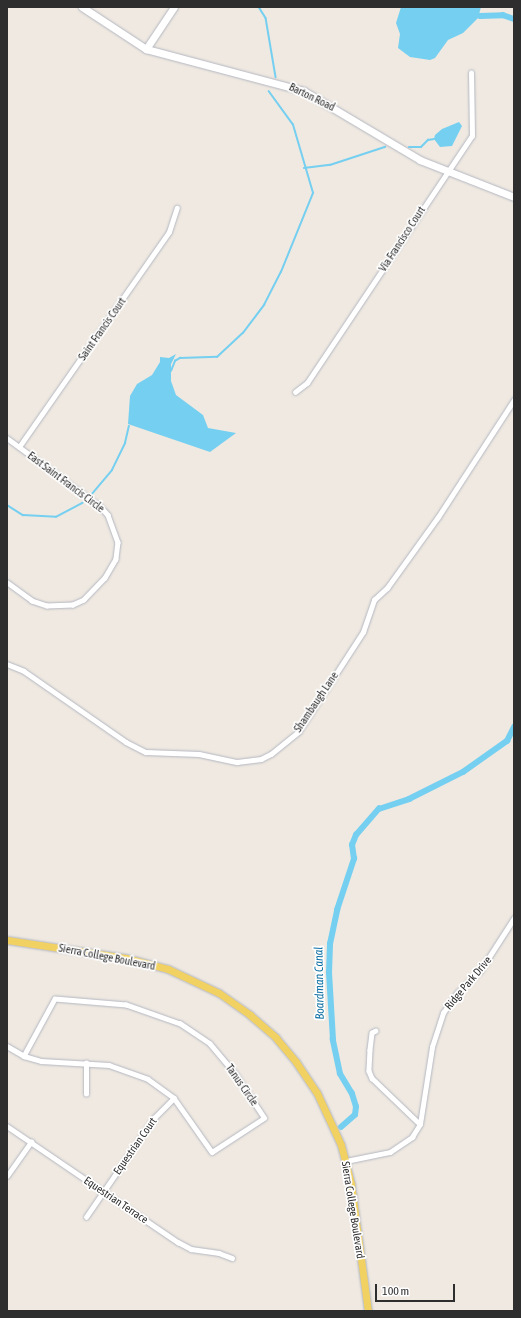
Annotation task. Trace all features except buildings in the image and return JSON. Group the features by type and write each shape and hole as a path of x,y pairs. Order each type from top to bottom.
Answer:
{"main road":[{"name":"Sierra College Boulevard","path":"7,940 143,962 191,978 225,997 268,1030 304,1072 329,1115 346,1161 368,1311"}],"street":[{"name":"Barton Road","path":"82,7 146,49 304,90 420,160 514,197"},
{"path":"146,49 174,7"},
{"name":"Via Francisco Court","path":"295,392 307,383 447,171 472,136 471,73"},
{"name":"Saint Francis Court","path":"19,447 165,238 177,208"},
{"name":"Shambaugh Lane","path":"7,664 24,670 126,742 146,752 199,754 236,762 261,758 271,754 299,731 363,632 374,600 387,588 438,517 514,400"},
{"name":"East Saint Francis Circle","path":"7,438 100,506 108,515 118,542 116,558 105,578 84,600 61,607 47,606 32,601 7,583"},
{"name":"Ridge Park Drive","path":"346,1161 396,1150 412,1137 420,1124 432,1047 443,1013 457,993 480,971 514,918"},
{"name":"Tanus Circle","path":"7,1046 24,1056 47,1062 110,1065 154,1082 174,1098 212,1152 264,1118 236,1074 210,1044 174,1022 126,1005 55,999 24,1056"},
{"path":"376,1030 372,1033 370,1050 369,1071 372,1078 420,1124"},
{"path":"86,1063 86,1094"},
{"name":"Equestrian Court","path":"86,1217 154,1118 174,1098"},
{"name":"Equestrian Terrace","path":"7,1126 185,1247 232,1258"},
{"path":"7,1176 31,1142"}],"water":[{"path":"401,7 481,7 478,18 463,33 448,40 435,58 430,60 410,57 398,48 400,34 396,23"},
{"path":"459,122 462,126 452,146 440,147 434,139 435,135 442,129"},
{"path":"176,354 171,364 171,381 176,395 203,415 208,428 236,433 210,452 128,424 130,396 137,384 152,375 160,362 160,357 169,358"}],"waterway":[{"path":"259,7 266,18 276,77"},
{"path":"480,16 503,15 514,19"},
{"path":"171,371 175,361 180,358 217,357 243,333 264,305 281,272 313,193 293,125 269,92"},
{"path":"409,147 421,147 428,140 434,139"},
{"path":"304,168 330,165 385,147"},
{"path":"92,494 112,470 125,443 129,426"},
{"path":"7,505 23,515 56,517 82,503"},
{"name":"Boardman Canal","path":"341,1127 355,1115 356,1107 352,1094 340,1074 333,1040 329,973 330,944 337,910 354,859 352,845 356,835 379,809 409,799 463,772 507,741 514,727"}]}
